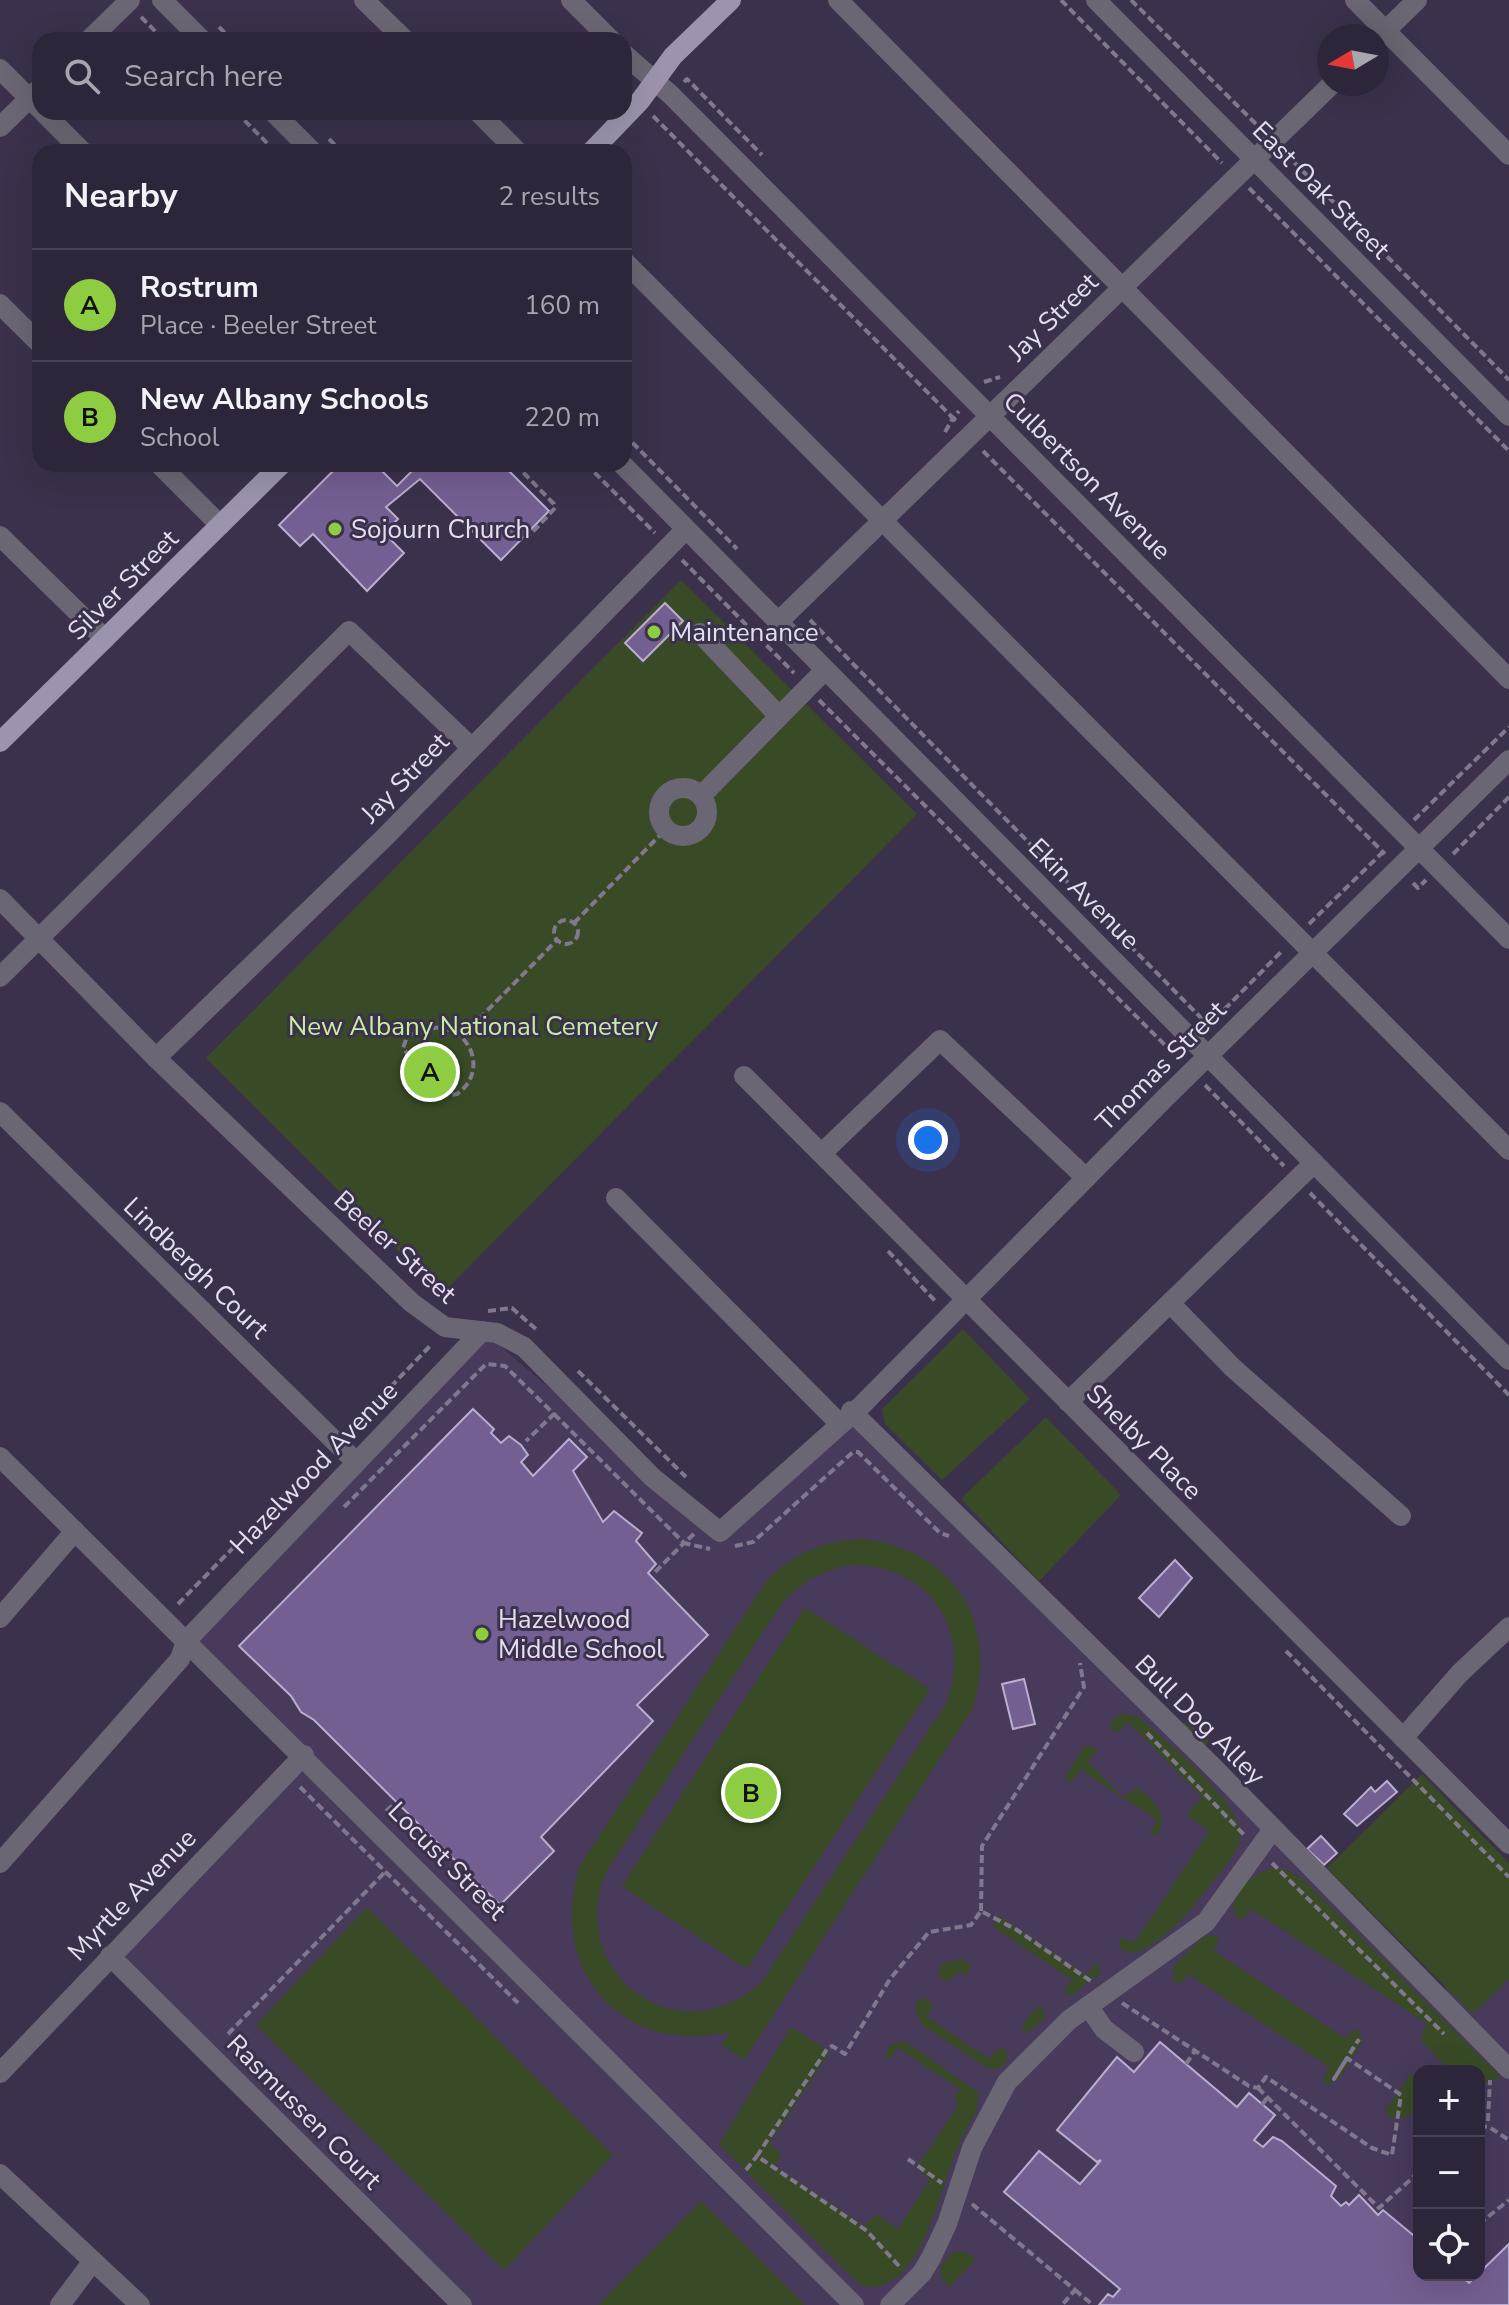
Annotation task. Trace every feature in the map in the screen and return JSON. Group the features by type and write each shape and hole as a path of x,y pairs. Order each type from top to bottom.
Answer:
{"main road":[{"path":"632,109 673,56 731,0"},
{"path":"599,144 622,120"},
{"name":"Silver Street","path":"0,742 274,472"}],"street":[{"path":"97,32 130,0"},
{"path":"162,0 194,32"},
{"path":"364,0 397,32"},
{"path":"571,0 603,32"},
{"path":"838,0 1509,679"},
{"name":"East Oak Street","path":"1096,0 1509,416"},
{"path":"1355,0 1373,24"},
{"path":"1389,27 1417,0"},
{"path":"1389,42 1509,155"},
{"name":"Culbertson Avenue","path":"632,61 989,414 1509,939"},
{"path":"0,69 32,97"},
{"name":"Jay Street","path":"778,622 989,414 1255,160 1280,148 1322,96"},
{"path":"0,127 32,106"},
{"path":"54,120 76,144"},
{"path":"281,120 305,144"},
{"path":"486,120 510,144"},
{"path":"632,269 880,522 1298,935 1509,1150"},
{"path":"0,304 32,336"},
{"path":"167,472 220,525"},
{"name":"Ekin Avenue","path":"630,472 1509,1360"},
{"name":"Jay Street","path":"156,1058 384,838 663,540 686,529"},
{"path":"0,536 105,639"},
{"path":"0,977 349,631 471,747"},
{"path":"700,633 779,716"},
{"path":"701,796 825,670"},
{"name":"Thomas Street","path":"845,1417 860,1407 966,1297 1314,951 1423,849 1509,760"},
{"path":"688,788 701,796 707,809 700,829 679,836 666,829 659,815 667,794 688,788"},
{"name":"Beeler Street","path":"0,899 156,1058 412,1303 445,1327 497,1333 524,1347 652,1477 720,1532 845,1417"},
{"path":"822,1153 940,1040 1086,1178"},
{"name":"Shelby Place","path":"744,1076 1509,1844"},
{"name":"Lindbergh Court","path":"0,1112 355,1461"},
{"path":"1068,1402 1314,1163"},
{"name":"Bull Dog Alley","path":"616,1198 1273,1829 1509,2069"},
{"path":"1170,1303 1233,1368 1401,1516"},
{"name":"Hazelwood Avenue","path":"0,1863 180,1659 186,1641 482,1331"},
{"name":"Locust Street","path":"0,1457 403,1853 854,2305"},
{"path":"0,1618 75,1531"},
{"path":"1403,1738 1460,1673 1509,1627"},
{"name":"Myrtle Avenue","path":"0,2073 304,1755"},
{"path":"890,2305 926,2267 972,2148 1003,2087 1088,2006 1206,1922 1273,1829"},
{"name":"Rasmussen Court","path":"110,1956 462,2305"},
{"path":"1088,2006 1104,2029 1134,2052"},
{"path":"0,2174 140,2305"},
{"path":"60,2305 93,2261"}],"path":[{"path":"1061,0 1222,162 1212,173"},
{"path":"1131,0 1509,380"},
{"path":"129,23 138,14 156,32"},
{"path":"244,120 268,144"},
{"path":"1280,148 1296,144"},
{"path":"1244,184 1509,451"},
{"path":"985,383 1007,375"},
{"path":"632,442 741,553"},
{"path":"977,455 984,450 1418,888"},
{"path":"523,472 551,499 555,508 529,536"},
{"path":"594,472 1179,1059"},
{"path":"646,546 663,540"},
{"path":"806,615 1210,1024 1509,727"},
{"path":"1454,853 1509,797"},
{"path":"574,923 666,829"},
{"path":"568,919 574,923 578,931 572,942 564,944 557,940 554,929 557,923 568,919"},
{"path":"462,1036 557,940"},
{"path":"410,1057 403,1048 407,1037 425,1027 446,1028 462,1036 471,1053 472,1074 457,1094 450,1095 443,1088"},
{"path":"1205,1085 1509,1395"},
{"path":"339,1513 486,1364 505,1366 684,1543 715,1549"},
{"path":"526,1441 554,1414"},
{"path":"727,1548 753,1542 846,1454 858,1452 940,1533 960,1540"},
{"path":"178,1604 323,1456"},
{"path":"653,1574 684,1543"},
{"path":"981,1911 982,1846 1084,1687 1080,1662 1090,1673"},
{"path":"1142,1727 1258,1849 1446,2036"},
{"path":"228,2034 403,1853"},
{"path":"1359,2039 1351,2052 1342,2066 1334,2079 1347,2058 1358,2066 1390,2087 1401,2095 1392,2155"},
{"path":"1186,2064 1195,2051"},
{"path":"1485,2076 1490,2081 1488,2121"},
{"path":"1258,2088 1370,2203 1379,2208 1413,2177"},
{"path":"1262,2105 1267,2098"},
{"path":"1485,2127 1509,2140"},
{"path":"908,2159 957,2193 1093,2305"},
{"path":"1485,2219 1509,2200"},
{"path":"1062,2305 1075,2290"}],"shaded area":[{"path":"482,1331 720,1532 851,1411 1439,1996 1509,1916 1509,2305 463,2305 110,1956 303,1755 186,1641"}],"green space":[{"name":"New Albany National Cemetery","path":"681,580 917,814 442,1294 206,1058"},
{"path":"963,1329 1030,1399 942,1480 885,1424 882,1409"},
{"path":"1046,1417 1121,1495 1039,1581 961,1499"},
{"path":"864,1539 896,1546 923,1558 945,1575 962,1596 974,1620 980,1647 979,1677 973,1708 744,2060 722,2045 729,2032 690,2036 656,2031 626,2017 602,1996 584,1970 574,1938 572,1903 580,1865 768,1579 812,1549","holes":["852,1565 880,1568 904,1576 939,1607 949,1628 954,1651 953,1677 946,1704 761,1983 729,2004 696,2011 665,2007 637,1994 615,1971 601,1943 597,1909 606,1872 781,1605 804,1584 831,1570"]},
{"path":"805,1607 930,1689 747,1969 622,1886"},
{"path":"1117,1715 1139,1717 1207,1780 1233,1812 1240,1840 1225,1867 1183,1919 1156,1942 1136,1953 1121,1950 1119,1938 1135,1942 1209,1831 1187,1815 1202,1797 1128,1722 1118,1732 1112,1731 1110,1724"},
{"path":"1195,1715 1205,1720 1211,1731 1206,1748 1183,1724"},
{"path":"1090,1745 1098,1750 1088,1762 1123,1797 1137,1788 1154,1803 1162,1822 1157,1836 1150,1834 1157,1820 1081,1770 1071,1782 1066,1780 1084,1747"},
{"path":"1422,1774 1509,1863 1509,1979 1473,2014 1327,1868"},
{"path":"1273,1868 1285,1869 1304,1880 1498,2074 1498,2080 1485,2082 1485,2065 1444,2065 1421,2041 1426,2023 1251,1909 1243,1919 1236,1917 1233,1907 1239,1893 1259,1873"},
{"path":"367,1907 613,2155 504,2270 256,2025"},
{"path":"1000,1916 1086,1975 1096,1962 1101,1973 1071,1996 1066,1995 1065,1990 1072,1980 993,1927"},
{"path":"1212,1935 1219,1938 1214,1951 1346,2039 1352,2031 1360,2030 1362,2042 1339,2079 1326,2084 1323,2079 1329,2067 1188,1974 1183,1983 1174,1983 1173,1967 1203,1937"},
{"path":"965,1959 971,1967 966,1976 958,1972 948,1982 940,1979 938,1970 944,1963"},
{"path":"927,1998 933,2007 927,2017 989,2059 996,2050 1004,2048 1008,2056 1003,2065 987,2068 922,2025 915,2008 918,2000"},
{"path":"1036,2007 1043,2007 1045,2019 1025,2034 1022,2026"},
{"path":"791,2027 830,2052 770,2143 782,2155 775,2166 865,2226 876,2214 898,2229 930,2179 916,2168 957,2107 955,2095 960,2089 898,2048 889,2059 884,2059 889,2046 905,2041 978,2092 975,2114 957,2149 925,2237 899,2275 882,2285 861,2286 719,2144"},
{"path":"1413,2074 1413,2111 1406,2117 1389,2118 1385,2110"},
{"path":"701,2201 805,2305 598,2305"},
{"path":"956,2251 970,2254 975,2261 949,2287 944,2282 941,2268 946,2258"}],"building":[{"name":"Sojourn Church","path":"332,472 383,472 397,486 411,472 510,472 549,511 501,560 420,479 386,507 398,519 384,533 404,553 367,591 313,534 300,546 279,525"},
{"name":"Maintenance","path":"665,603 683,621 643,661 625,643"},
{"path":"425,1051 451,1077 435,1093 409,1067"},
{"path":"473,1409 494,1429 491,1433 501,1443 509,1436 521,1445 528,1455 521,1462 533,1476 569,1439 587,1457 573,1471 603,1522 614,1511 642,1533 636,1541 656,1564 648,1573 708,1635 637,1705 653,1721 541,1837 554,1851 500,1905 314,1720 301,1712 291,1696 239,1646"},
{"path":"1175,1560 1192,1578 1159,1617 1139,1598"},
{"path":"1024,1679 1035,1724 1013,1729 1002,1684"},
{"path":"1387,1781 1397,1792 1357,1826 1344,1814 1371,1787 1375,1792"},
{"path":"1321,1836 1337,1853 1324,1865 1307,1849"},
{"path":"1160,2042 1237,2107 1249,2093 1275,2115 1254,2140 1263,2147 1273,2137 1282,2141 1336,2186 1331,2196 1341,2206 1346,2202 1349,2205 1359,2195 1378,2215 1383,2210 1413,2235 1413,2281 1485,2281 1485,2267 1509,2244 1509,2305 1099,2305 1108,2294 1113,2297 1120,2289 1004,2192 1039,2151 1080,2184 1101,2160 1097,2162 1057,2130 1117,2057 1134,2072"}],"place":[{"name":"Sojourn Church","path":"335,529"},
{"name":"Maintenance","path":"654,632"},
{"name":"Rostrum","path":"430,1072"},
{"name":"Hazelwood Middle School","path":"482,1634"},
{"name":"New Albany Schools","path":"751,1793"}]}
